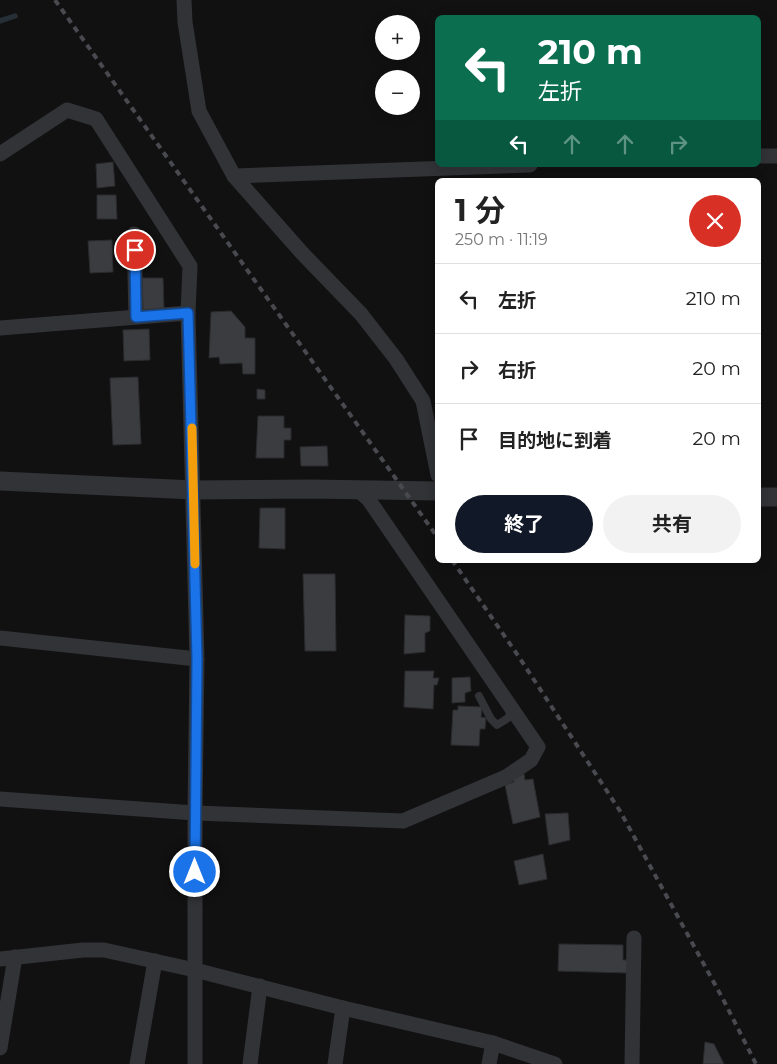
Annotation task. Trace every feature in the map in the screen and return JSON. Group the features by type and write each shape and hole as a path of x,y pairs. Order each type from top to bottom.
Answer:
{"street":[{"path":"184,0 185,22 199,111 234,176 302,253 361,314 396,360 423,401 435,460"},
{"path":"0,154 67,110 96,119 190,266 188,313 197,659 195,1064"},
{"path":"761,156 777,156"},
{"path":"234,176 476,167"},
{"path":"134,234 136,317"},
{"path":"0,328 188,313"},
{"path":"0,481 194,490 435,491"},
{"path":"0,799 195,813 403,821 506,777 531,760 538,747 369,500 357,490"},
{"path":"761,497 777,497"},
{"path":"0,638 197,659"},
{"path":"632,1064 634,938"},
{"path":"0,959 83,950 104,950 195,970 343,1008 493,1043 555,1064"},
{"path":"0,1048 16,957"},
{"path":"138,1064 155,961"},
{"path":"250,1064 260,986"},
{"path":"335,1064 343,1008"},
{"path":"489,1064 493,1043"}],"lane":[{"path":"479,696 496,725 508,718 512,710"}],"building":[{"path":"113,162 115,186 97,188 96,164"},
{"path":"97,195 116,195 117,219 97,219"},
{"path":"112,240 113,272 90,273 88,241"},
{"path":"142,278 163,278 164,309 143,310"},
{"path":"231,311 245,327 245,338 255,338 255,374 243,374 242,363 220,364 219,357 209,358 211,312"},
{"path":"149,329 150,360 124,361 123,330"},
{"path":"138,377 141,444 113,445 110,378"},
{"path":"257,389 265,390 265,399 257,399"},
{"path":"258,416 284,416 284,428 291,428 291,440 284,440 284,458 256,458"},
{"path":"327,446 328,466 301,466 300,447"},
{"path":"260,508 285,508 285,549 259,548"},
{"path":"303,574 335,574 336,651 305,651"},
{"path":"405,615 430,616 430,631 425,633 425,652 404,654"},
{"path":"405,671 434,671 433,678 439,678 437,685 434,685 433,709 404,707"},
{"path":"470,677 471,691 465,693 465,702 452,703 452,678"},
{"path":"458,706 482,707 481,717 486,718 485,729 480,729 479,746 451,745 453,710 458,710"},
{"path":"524,774 525,780 533,779 540,817 513,824 505,785 514,782 512,777"},
{"path":"568,813 570,840 549,845 545,814"},
{"path":"543,854 547,879 519,885 514,861"},
{"path":"559,944 623,945 623,960 628,960 628,973 558,971"},
{"path":"705,1042 714,1044 724,1064 703,1064"}],"waterway":[{"path":"0,21 15,16"}],"railway":[{"path":"55,0 435,534"},
{"path":"454,563 519,657 620,811 724,1001 756,1064"}],"slow traffic":[{"path":"192,428 195,564"}],"route":[{"path":"135,250 136,317 188,313 197,659 195,872"}]}
